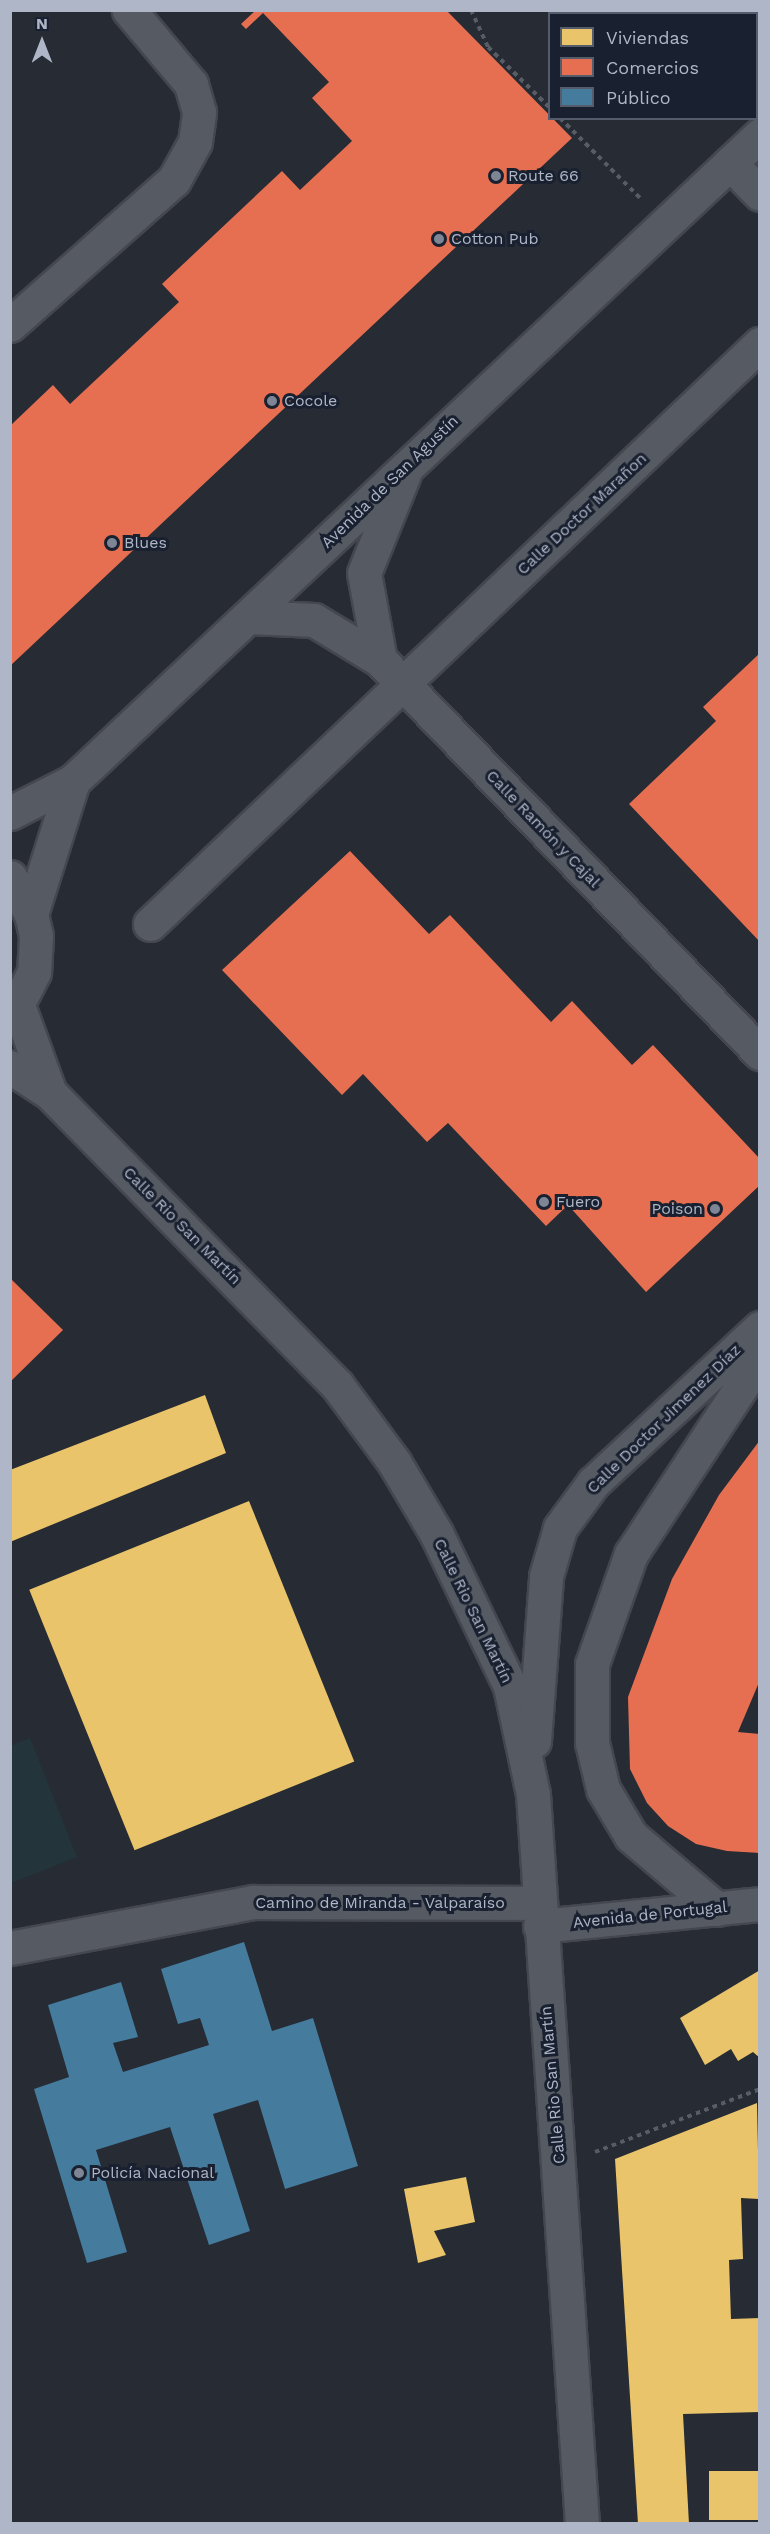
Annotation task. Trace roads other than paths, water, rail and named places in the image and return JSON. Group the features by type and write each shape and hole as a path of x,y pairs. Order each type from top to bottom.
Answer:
{"street":[{"path":"10,325 174,180 195,142 200,112 191,84 129,10"},
{"name":"Avenida de San Agustín","path":"10,813 73,781 250,617 408,464 759,135"},
{"path":"730,163 759,194"},
{"name":"Calle Doctor Marañon","path":"150,924 391,672 759,344"},
{"path":"391,672 364,573 408,464"},
{"name":"Calle Ramón y Cajal","path":"250,617 314,620 391,672 759,1053"},
{"path":"50,1093 15,1013 34,972 31,914 73,781"},
{"path":"10,877 31,914"},
{"path":"10,1067 50,1093"},
{"name":"Calle Rio San Martín","path":"50,1093 337,1385 394,1462 469,1595 510,1686 533,1794 539,1914 582,2523"},
{"name":"Calle Doctor Jimenez Díaz","path":"533,1794 546,1576 560,1528 593,1483 759,1328"},
{"path":"717,1909 631,1836 603,1789 592,1743 592,1664 631,1554 759,1358"},
{"name":"Camino de Miranda - Valparaíso","path":"10,1948 253,1902 539,1914"},
{"name":"Avenida de Portugal","path":"539,1914 717,1909 759,1904"}],"place":[{"name":"Route 66","path":"496,176"},
{"name":"Cotton Pub","path":"439,239"},
{"name":"Cocole","path":"272,401"},
{"name":"Blues","path":"112,543"},
{"name":"Fuero","path":"544,1202"},
{"name":"Poison","path":"715,1209"},
{"name":"Policía Nacional","path":"79,2173"}]}
